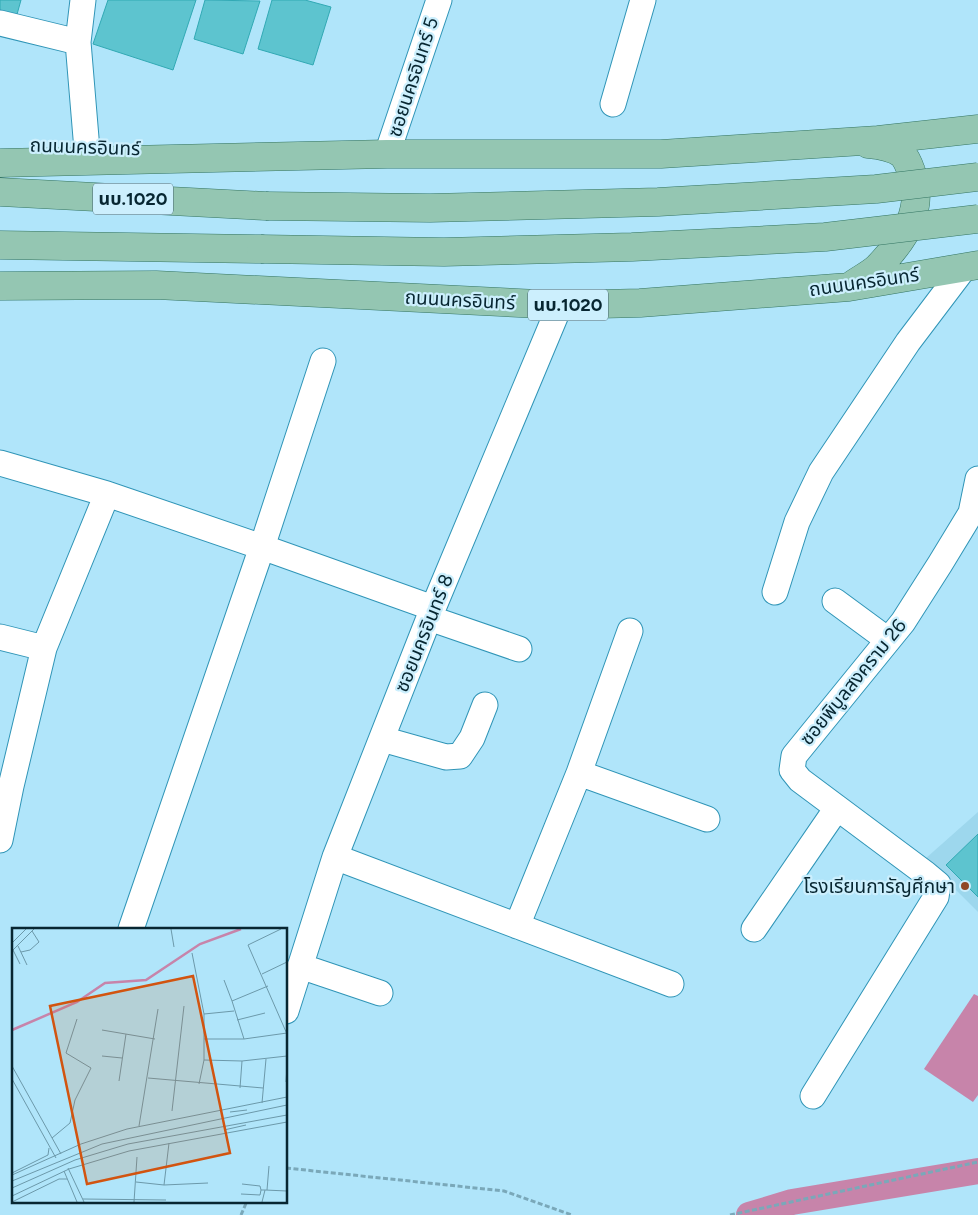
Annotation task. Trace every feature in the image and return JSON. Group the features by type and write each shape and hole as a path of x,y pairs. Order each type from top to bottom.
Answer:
{"main road":[{"name":"ถนนนครอินทร์","path":"0,144 86,150 254,149 276,157 387,154 662,154 842,142 978,129"},
{"path":"842,142 880,145 902,154 908,162 914,180 916,204 912,222 877,268 849,287"},
{"path":"0,163 276,157"},
{"name":"นบ.1020","path":"0,192 266,206 430,208 658,202 876,189 978,177"},
{"path":"0,245 444,252 632,247 825,237 978,219"},
{"name":"ถนนนครอินทร์","path":"0,286 156,285 560,305 640,304 849,287 971,266"},
{"path":"0,273 156,285"}],"street":[{"path":"83,0 78,42 86,150"},
{"name":"ซอยนครอินทร์ 5","path":"387,154 439,0"},
{"path":"613,104 643,0"},
{"path":"0,23 78,42"},
{"path":"775,592 797,522 821,472 908,342 971,266"},
{"name":"ซอยนครอินทร์ 8","path":"288,1005 335,857 431,613 560,305"},
{"path":"131,928 262,547 323,361"},
{"path":"0,463 106,494 262,547 519,649"},
{"name":"ซอยพิบูลสงคราม 26","path":"813,1096 936,896 938,884 800,780 792,770 794,756 908,613 971,513 978,479"},
{"path":"0,840 5,785 44,648 106,494"},
{"path":"835,601 888,640"},
{"path":"517,926 579,773 630,631"},
{"path":"0,637 44,648"},
{"path":"382,739 446,757 460,756 472,738 485,705"},
{"path":"579,773 707,820"},
{"path":"754,929 837,808"},
{"path":"335,857 671,984"},
{"path":"300,966 380,994"}],"path":[{"path":"730,1215 978,1162"},
{"path":"288,1168 504,1191 572,1215"},
{"path":"241,1215 247,1202"}],"shaded area":[{"name":"โรงเรียนการัญศึกษา","path":"978,812 978,912 925,859"},
{"path":"974,994 978,996 978,1095 973,1102 924,1069"}],"building":[{"path":"0,0 21,0 16,18 0,14"},
{"path":"108,0 196,0 173,70 93,44"},
{"path":"205,0 260,1 243,54 194,39"},
{"path":"272,0 305,0 331,7 313,65 258,49"},
{"path":"978,834 978,897 946,865"}],"waterway":[{"path":"749,1215 792,1202 978,1171"}],"place":[{"name":"โรงเรียนการัญศึกษา","path":"965,886"}]}
